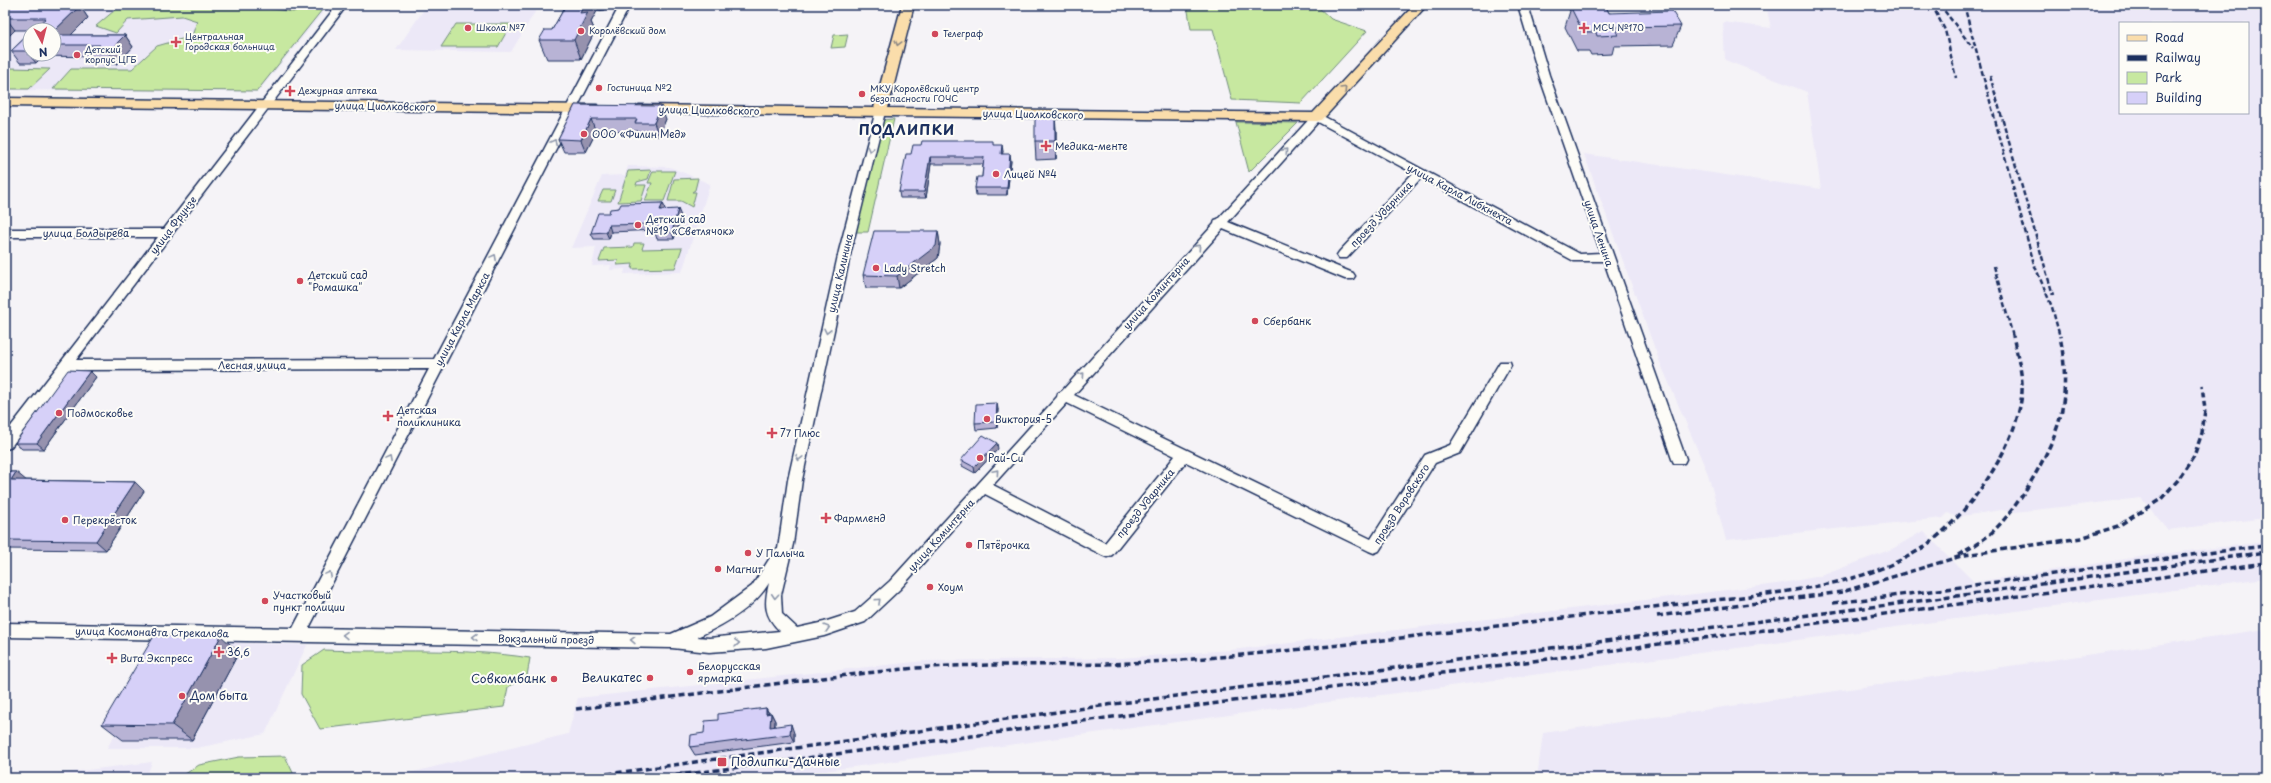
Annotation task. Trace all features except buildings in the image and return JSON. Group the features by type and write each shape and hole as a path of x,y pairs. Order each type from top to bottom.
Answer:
{"main road":[{"name":"улица Калинина","path":"880,112 908,5"},
{"name":"улица Коминтерна","path":"1317,117 1422,5"},
{"name":"улица Циолковского","path":"5,102 609,109"},
{"name":"улица Циолковского","path":"625,109 1317,117"}],"street":[{"name":"улица Фрунзе","path":"5,444 342,5"},
{"name":"улица Карла Маркса","path":"298,634 626,5"},
{"name":"улица Ленина","path":"1523,5 1547,82 1679,459"},
{"name":"улица Калинина","path":"794,635 776,617 774,596 786,544 794,480 845,251 880,112"},
{"name":"улица Карла Либкнехта","path":"1317,117 1578,258 1607,256"},
{"name":"улица Коминтерна","path":"794,635 824,629 860,617 895,585 984,487 1063,396 1317,117"},
{"name":"проезд Ударника","path":"1343,255 1420,172"},
{"path":"1220,223 1349,276"},
{"name":"улица Болдырева","path":"5,233 167,233"},
{"name":"Лесная улица","path":"66,365 438,364"},
{"name":"проезд Воровского","path":"1184,455 1374,547 1430,459 1455,449 1505,364"},
{"path":"1063,396 1184,455"},
{"name":"проезд Ударника","path":"984,487 1107,551 1184,455"},
{"path":"672,641 715,622 757,590 786,544"},
{"path":"709,644 715,622"},
{"name":"улица Космонавта Стрекалова","path":"5,630 298,634"},
{"name":"Вокзальный проезд","path":"298,634 672,641 709,644 766,641 794,635"}],"shaded area":[{"name":"Центральная Городская больница","path":"5,5 329,5 258,92 5,90"},
{"name":"Школа №7","path":"427,5 539,5 511,52 396,50"},
{"path":"1766,5 2266,5 2266,518 2168,530 2141,498 2015,512 2001,510 1963,516 1960,519 1948,513 1943,518 1726,540 1708,474 1659,360 1584,154 1821,189 1807,92 1725,60 1723,22 1771,28"},
{"path":"628,166 670,167 710,184 682,272 624,274 625,269 610,270 611,265 592,266 596,247 571,248 602,176 625,175"},
{"name":"Подлипки-Дачные","path":"1923,531 1974,582 2153,555 2266,542 2266,578 1087,734 775,778 389,778 568,734 578,698 924,661 1121,658 1231,650 1777,584 1821,576 1892,549"},
{"path":"2266,629 2266,778 1537,778 1543,733"},
{"path":"168,641 307,645 265,734 197,748 107,748"},
{"path":"152,762 146,778 23,778"}],"green space":[{"path":"121,5 261,5 260,7 293,12 312,5 326,5 257,91 53,89 71,69 132,69 157,46 192,36 197,21 182,16 128,20 116,33 96,26"},
{"path":"263,5 309,5 293,11"},
{"path":"1187,5 1316,5 1331,19 1367,31 1301,103 1232,100 1213,29 1191,29"},
{"path":"456,24 511,24 498,47 441,47"},
{"path":"848,34 845,47 831,48 834,35"},
{"path":"10,68 50,69 29,89 5,89 5,73"},
{"path":"894,119 868,232 854,232 881,120"},
{"path":"1236,122 1298,123 1249,172"},
{"path":"651,170 648,179 637,182 636,185 646,185 641,201 618,202 628,171"},
{"path":"653,171 675,171 664,201 645,201 652,183 648,183"},
{"path":"698,178 695,190 692,192 696,192 692,207 681,201 668,201 674,179"},
{"path":"603,190 615,190 611,201 598,201"},
{"path":"634,243 644,243 642,249 682,248 675,268 632,269 633,264 617,265 618,260 599,261 604,248 633,247"},
{"path":"324,650 453,651 530,658 527,676 508,687 504,707 320,729 301,694 302,665"},
{"path":"285,756 294,775 290,778 179,778 199,765 239,757"}],"railway":[{"path":"1932,5 1945,30 1956,78"},
{"path":"1940,5 1973,48"},
{"path":"1964,5 2034,264 2052,307 2060,337"},
{"path":"1990,76 2053,295"},
{"path":"1994,266 2013,337"},
{"path":"576,709 905,669 989,665 1131,663 1246,655 1775,593 1825,585 1850,579 1897,562 1919,550 1954,521 1971,502 1986,481 2000,459 2011,436 2018,413 2022,392 2022,378 2013,336"},
{"path":"1958,555 1981,541 1999,525 2021,497 2049,448 2060,418 2064,398 2064,367 2060,336"},
{"path":"1657,616 1842,592 1965,555 2081,538 2118,526 2161,499 2178,480 2194,456 2202,433 2205,410 2202,385"},
{"path":"1833,603 1941,590 2158,559 2266,546"},
{"path":"579,778 1129,702 1950,597 2266,552"},
{"path":"657,778 2266,563"}],"place":[{"name":"Школа №7","path":"468,28"},
{"name":"МСЧ №170","path":"1584,28"},
{"name":"Королёвский дом","path":"581,31"},
{"name":"Телеграф","path":"935,34"},
{"name":"Центральная Городская больница","path":"176,42"},
{"name":"Детский корпус ЦГБ","path":"77,55"},
{"name":"Гостиница №2","path":"599,88"},
{"name":"Дежурная аптека","path":"290,91"},
{"name":"МКУ Королёвский центр безопасности ГОЧС","path":"862,94"},
{"name":"ООО «Филин Мед»","path":"584,134"},
{"name":"Медика-менте","path":"1046,146"},
{"name":"Лицей №4","path":"996,174"},
{"name":"Детский сад №19 «Светлячок»","path":"638,225"},
{"name":"Lady Stretch","path":"876,268"},
{"name":"Детский сад \"Ромашка\"","path":"300,281"},
{"name":"Сбербанк","path":"1255,321"},
{"name":"Подмосковье","path":"59,413"},
{"name":"Детская поликлиника","path":"388,416"},
{"name":"Виктория-5","path":"987,419"},
{"name":"77 Плюс","path":"772,433"},
{"name":"Рай-Си","path":"980,458"},
{"name":"Фармленд","path":"826,518"},
{"name":"Перекрёсток","path":"65,520"},
{"name":"Пятёрочка","path":"969,545"},
{"name":"У Палыча","path":"748,553"},
{"name":"Магнит","path":"718,569"},
{"name":"Хоум","path":"930,587"},
{"name":"Участковый пункт полиции","path":"265,601"},
{"name":"36,6","path":"219,652"},
{"name":"Вита Экспресс","path":"112,658"},
{"name":"Белорусская ярмарка","path":"690,672"},
{"name":"Великатес","path":"650,678"},
{"name":"Совкомбанк","path":"554,679"},
{"name":"Дом быта","path":"182,696"},
{"name":"Подлипки-Дачные","path":"722,762"}],"district":[{"name":"ПОДЛИПКИ","path":"907,130"}]}
